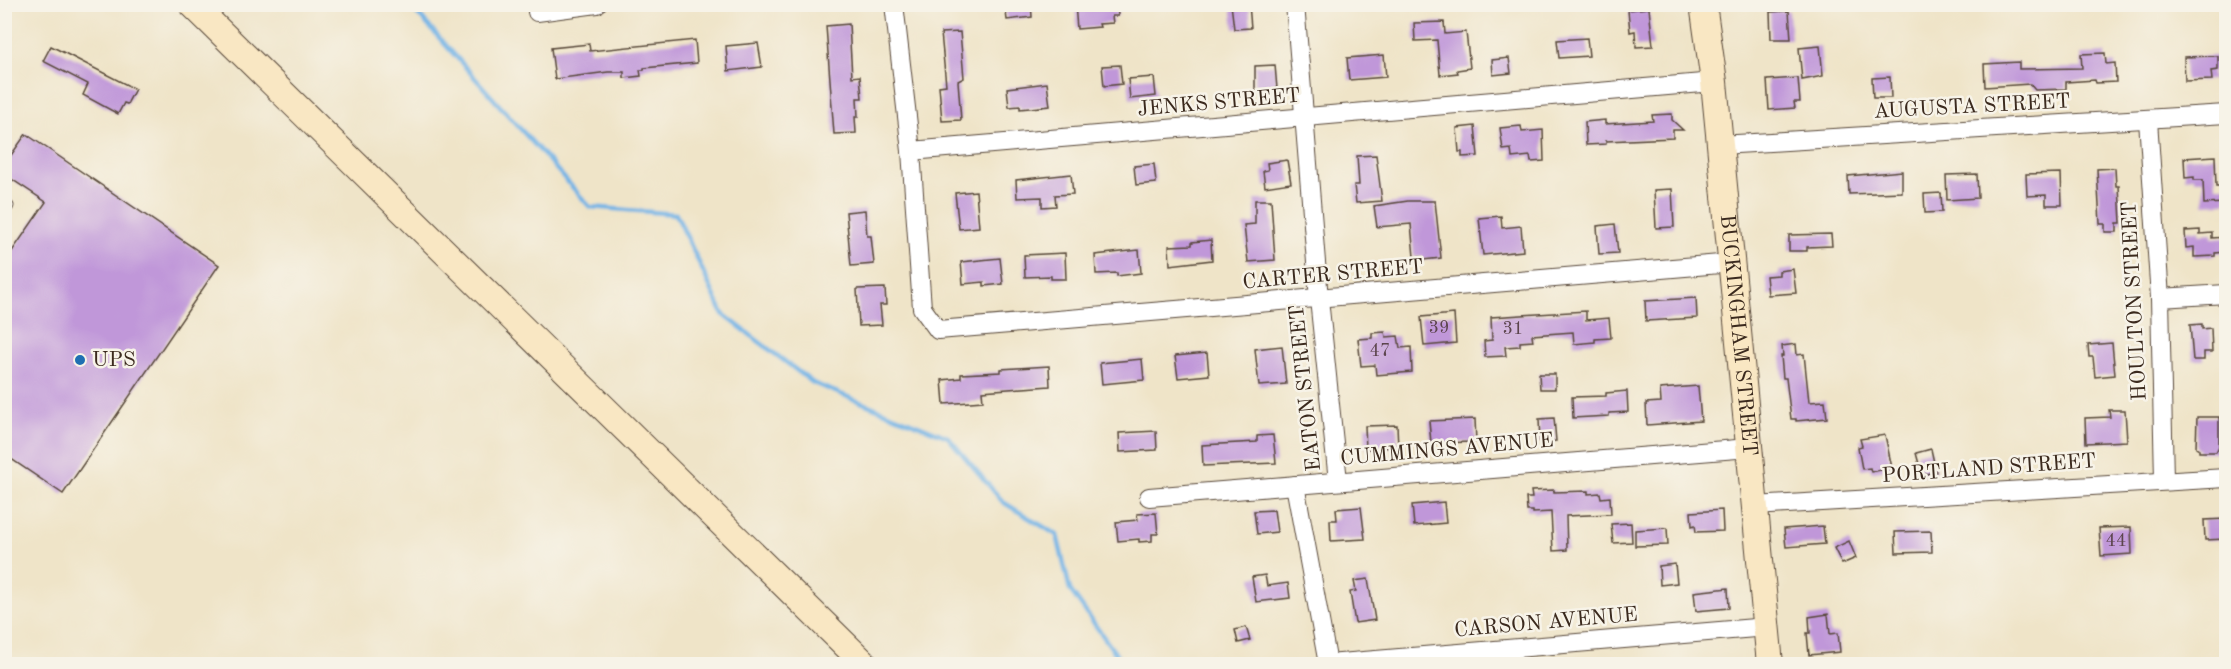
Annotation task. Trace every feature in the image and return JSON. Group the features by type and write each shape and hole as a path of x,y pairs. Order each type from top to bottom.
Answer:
{"main road":[{"path":"192,4 853,660"},
{"name":"BUCKINGHAM STREET","path":"1703,4 1714,82 1770,664"}],"street":[{"path":"537,12 597,4"},
{"path":"894,4 911,151"},
{"name":"EATON STREET","path":"1295,4 1319,299 1338,481"},
{"name":"JENKS STREET","path":"911,151 1714,82"},
{"name":"AUGUSTA STREET","path":"1720,145 2226,114"},
{"name":"HOULTON STREET","path":"2148,120 2160,298 2164,480"},
{"name":"CARTER STREET","path":"911,151 922,308 938,330 1732,263"},
{"path":"2160,298 2226,294"},
{"name":"CUMMINGS AVENUE","path":"1149,497 1749,448"},
{"name":"PORTLAND STREET","path":"1755,506 2226,478"},
{"path":"1295,484 1328,664"},
{"name":"CARSON AVENUE","path":"1328,664 1767,627"}],"building":[{"path":"1005,4 1031,4 1032,17 1007,20"},
{"path":"1075,4 1117,4 1118,16 1112,16 1113,23 1099,24 1100,27 1077,29"},
{"path":"1231,4 1249,4 1251,28 1234,29"},
{"path":"1649,8 1653,46 1636,47 1635,31 1630,32 1628,10"},
{"path":"1789,11 1791,39 1771,39 1770,12"},
{"path":"1444,22 1445,34 1466,32 1470,68 1457,70 1458,73 1440,75 1437,40 1415,41 1414,23"},
{"path":"849,24 852,77 860,76 862,98 857,98 856,133 834,134 826,26"},
{"path":"960,32 964,78 958,81 961,120 942,121 939,86 946,85 941,33"},
{"path":"1587,38 1589,56 1559,58 1557,40"},
{"path":"695,40 697,63 644,68 640,70 641,76 624,78 624,72 608,72 555,79 551,48 589,44 590,51"},
{"path":"758,43 762,67 728,71 726,46"},
{"path":"51,46 135,89 127,104 124,103 118,114 83,95 88,84 43,61"},
{"path":"1820,46 1823,76 1802,80 1799,48"},
{"path":"2105,53 2106,64 2115,63 2116,82 2096,83 2095,80 2066,82 2066,89 2035,90 2030,84 1985,87 1984,64 2019,62 2019,69 2082,68 2081,54"},
{"path":"1384,55 1386,77 1349,80 1347,58"},
{"path":"2218,56 2218,70 2211,71 2212,80 2185,81 2184,57"},
{"path":"1509,58 1511,73 1493,75 1492,60"},
{"path":"1120,65 1122,84 1104,86 1102,66"},
{"path":"1275,65 1277,89 1255,90 1255,66"},
{"path":"1154,77 1156,96 1130,99 1128,79"},
{"path":"1890,77 1891,98 1873,98 1872,78"},
{"path":"1798,78 1800,102 1794,102 1795,108 1769,110 1767,80"},
{"path":"1047,83 1050,106 1020,109 1020,106 1009,107 1007,88"},
{"path":"1672,114 1672,120 1683,130 1673,130 1673,138 1606,141 1606,144 1586,145 1585,122 1605,120 1605,124 1653,121 1652,115"},
{"path":"1475,126 1478,156 1462,157 1462,152 1459,152 1457,128"},
{"path":"1521,126 1522,132 1543,130 1544,161 1531,162 1530,156 1512,158 1511,149 1503,150 1500,128"},
{"name":"UPS","path":"26,134 219,265 63,494 4,454 4,263 46,202 4,174 4,165"},
{"path":"1376,155 1382,201 1356,203 1354,185 1359,185 1357,156"},
{"path":"2215,156 2216,186 2226,186 2226,203 2204,204 2203,180 2194,180 2194,177 2185,178 2184,158"},
{"path":"1287,160 1291,183 1265,187 1263,171 1268,170 1267,163"},
{"path":"1154,164 1156,183 1136,185 1134,166"},
{"path":"2115,168 2116,186 2119,186 2121,223 2117,223 2117,232 2105,232 2105,224 2100,224 2097,169"},
{"path":"1902,171 1902,192 1849,194 1848,176"},
{"path":"2061,173 2062,205 2046,205 2046,195 2027,196 2026,174"},
{"path":"1071,174 1073,194 1055,195 1056,206 1042,207 1042,197 1017,198 1016,180"},
{"path":"1977,174 1978,198 1947,200 1946,175"},
{"path":"1672,189 1674,227 1656,228 1654,190"},
{"path":"976,191 979,227 959,229 955,193"},
{"path":"1941,193 1942,212 1925,213 1924,194"},
{"path":"1255,200 1271,200 1275,260 1248,262 1244,225 1255,224"},
{"path":"1408,201 1435,201 1441,258 1423,260 1423,257 1414,257 1411,224 1377,227 1374,206"},
{"path":"865,210 867,236 871,236 874,264 851,266 846,212"},
{"path":"1501,216 1502,228 1521,226 1523,251 1483,255 1479,218"},
{"path":"1615,224 1618,253 1599,254 1597,226"},
{"path":"2200,230 2200,234 2212,233 2212,238 2226,237 2226,252 2215,253 2215,256 2194,257 2194,247 2186,248 2185,231"},
{"path":"1831,234 1832,246 1807,247 1807,251 1789,251 1789,235"},
{"path":"1211,240 1212,260 1170,265 1169,246 1192,245 1192,242"},
{"path":"1139,250 1141,273 1117,276 1117,273 1096,274 1095,255"},
{"path":"1065,253 1066,279 1051,279 1051,276 1025,277 1024,255"},
{"path":"1000,258 1003,284 984,286 984,282 963,284 961,262"},
{"path":"1793,269 1796,293 1768,295 1766,276 1779,275 1779,271"},
{"path":"885,288 886,305 880,305 882,325 859,326 857,289"},
{"path":"1696,298 1697,318 1646,321 1645,301"},
{"path":"1586,311 1586,320 1609,318 1611,338 1574,344 1573,332 1532,335 1533,341 1520,342 1520,346 1505,347 1506,356 1485,357 1484,341 1492,340 1491,317"},
{"path":"1454,314 1456,343 1424,346 1421,317"},
{"path":"2202,324 2202,329 2211,328 2212,352 2204,352 2204,360 2193,360 2190,325"},
{"path":"1385,332 1386,337 1398,336 1400,348 1411,347 1412,372 1376,375 1375,365 1361,366 1358,339 1372,338 1372,333"},
{"path":"2112,343 2115,375 2095,377 2093,357 2089,357 2088,345"},
{"path":"1796,344 1797,355 1804,354 1809,402 1825,401 1827,418 1796,421 1796,419 1791,419 1781,356 1783,356 1782,346"},
{"path":"1282,346 1286,384 1259,386 1255,349"},
{"path":"1207,353 1209,375 1178,378 1175,356"},
{"path":"1142,359 1144,380 1102,384 1100,363"},
{"path":"1049,366 1050,386 982,391 983,401 944,404 942,380 961,378 961,374"},
{"path":"1539,374 1555,374 1555,389 1540,389"},
{"path":"1698,386 1701,421 1647,425 1646,403 1661,402 1660,389"},
{"path":"1627,391 1628,412 1609,413 1609,416 1573,418 1572,397 1606,396 1606,393"},
{"path":"2109,410 2125,410 2127,441 2086,443 2085,418 2110,417"},
{"path":"2197,417 2219,417 2219,446 2216,452 2199,452 2196,447"},
{"path":"1554,418 1556,441 1540,442 1539,419"},
{"path":"1475,419 1476,442 1431,443 1429,421"},
{"path":"1397,425 1398,447 1366,449 1365,426"},
{"path":"1156,431 1157,450 1120,452 1119,433"},
{"path":"1273,435 1276,463 1203,466 1202,445 1257,442 1257,436"},
{"path":"1885,435 1892,468 1871,472 1870,468 1862,469 1858,447 1862,446 1860,439"},
{"path":"1931,449 1936,472 1922,475 1916,453"},
{"path":"1554,490 1554,492 1588,491 1588,494 1600,493 1601,498 1610,497 1611,514 1566,516 1567,550 1553,551 1551,512 1527,511 1526,498 1532,498 1531,491"},
{"path":"1444,502 1446,523 1414,526 1412,505"},
{"path":"1361,507 1365,539 1331,541 1330,520 1337,520 1336,509"},
{"path":"1274,510 1277,532 1257,534 1254,511"},
{"path":"1722,510 1723,531 1696,532 1695,525 1692,526 1691,512"},
{"path":"1156,513 1158,534 1152,534 1152,541 1139,542 1139,539 1118,541 1116,522 1138,520 1137,514"},
{"path":"2226,519 2226,539 2205,540 2204,520"},
{"path":"1631,523 1632,542 1613,543 1611,524"},
{"path":"1823,526 1825,544 1786,547 1784,529"},
{"path":"2131,527 2132,554 2101,556 2099,528"},
{"path":"1667,528 1668,545 1635,546 1635,530"},
{"path":"1931,531 1932,552 1896,553 1895,532"},
{"path":"1849,541 1856,558 1842,564 1834,548"},
{"path":"1675,564 1677,583 1660,585 1659,566"},
{"path":"1265,575 1267,586 1288,583 1290,598 1256,602 1252,577"},
{"path":"1368,579 1375,620 1355,623 1350,592 1356,591 1354,581"},
{"path":"1728,588 1729,608 1696,611 1694,592"},
{"path":"1828,614 1830,634 1838,633 1840,652 1809,655 1807,633 1810,633 1809,617"},
{"path":"1246,627 1250,640 1238,643 1235,630"}],"waterway":[{"path":"409,4 590,207 676,214 723,314 813,383 948,437 1003,502 1057,535 1070,590 1123,664"}],"place":[{"name":"UPS","path":"80,360"}]}
